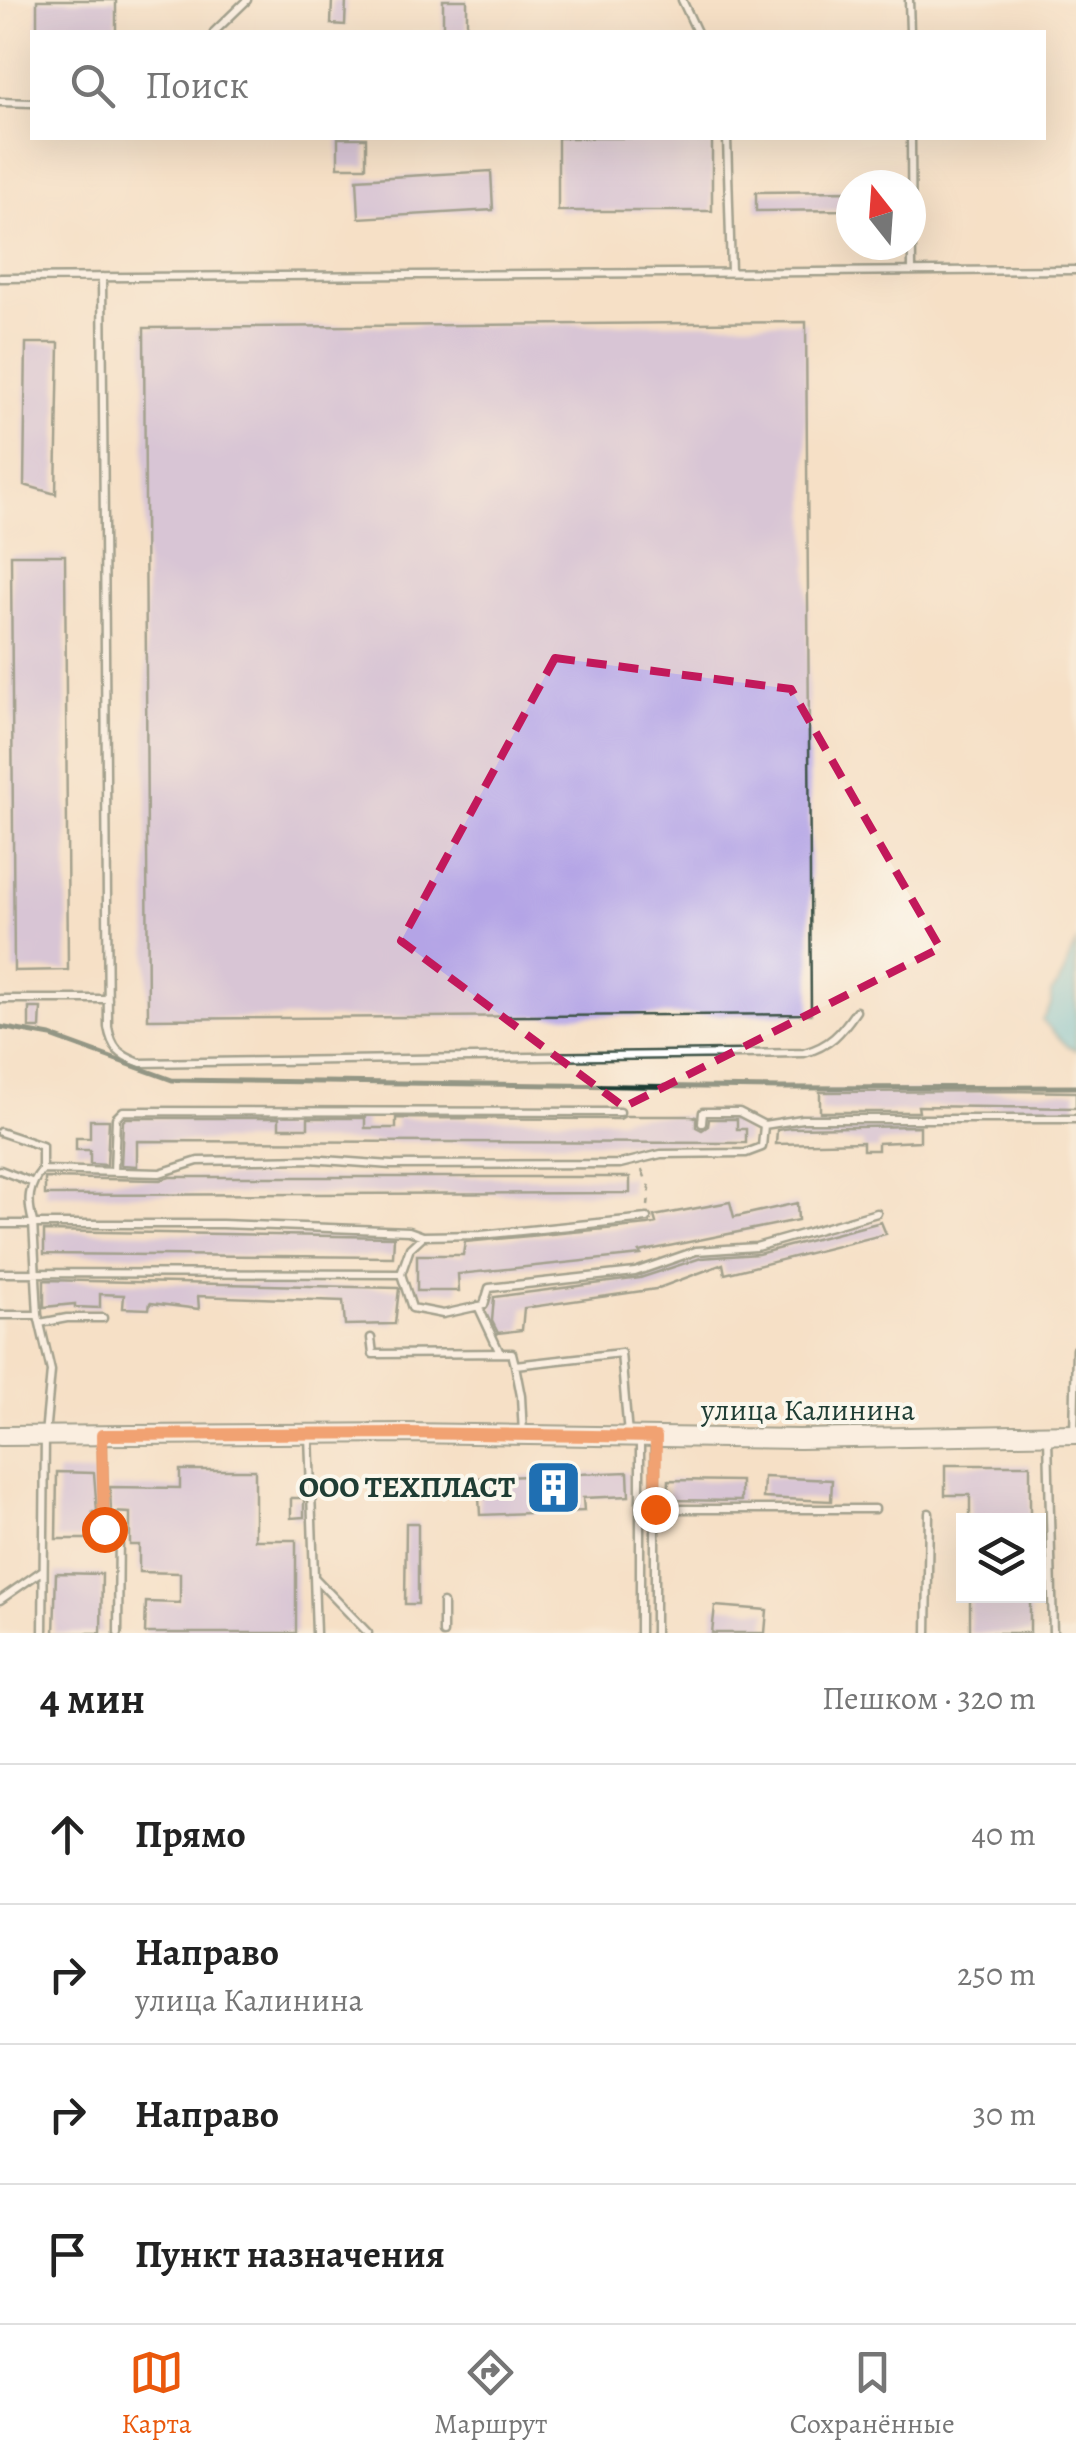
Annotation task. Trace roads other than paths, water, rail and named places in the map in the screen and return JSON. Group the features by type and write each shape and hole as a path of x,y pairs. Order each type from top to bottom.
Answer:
{"street":[{"name":"улица Калинина","path":"0,1436 309,1434 799,1439 1075,1434"}],"lane":[{"path":"216,30 247,0"},
{"path":"682,0 695,30"},
{"path":"909,0 910,30"},
{"path":"0,102 30,103"},
{"path":"727,140 731,272"},
{"path":"911,140 912,271"},
{"path":"0,278 1076,270"},
{"path":"102,277 108,998 111,1044 122,1056 140,1062 804,1053 824,1048 856,1011"},
{"path":"0,1000 108,998"},
{"path":"114,1172 116,1118 123,1112 620,1112"},
{"path":"702,1123 702,1112 739,1112 764,1126 802,1119 1076,1119"},
{"path":"42,1170 160,1173 198,1161 310,1159 410,1165 620,1164 661,1154 746,1153 762,1147 764,1126"},
{"path":"0,1132 42,1146 42,1170 31,1182 29,1207 39,1319 50,1371 44,1435 43,1633"},
{"path":"0,1170 31,1182"},
{"path":"423,1236 410,1248 401,1274 412,1308 443,1314 484,1305 489,1288 635,1272 696,1252 756,1246 877,1214"},
{"path":"0,1224 262,1225 409,1231 423,1236 646,1218"},
{"path":"0,1273 401,1274"},
{"path":"478,1306 500,1353"},
{"path":"0,1315 103,1318"},
{"path":"371,1338 373,1354 512,1353 521,1396 522,1435"},
{"path":"1075,1434 1076,1349"},
{"path":"515,1365 621,1353 655,1509 655,1633"},
{"path":"309,1434 316,1633"},
{"path":"102,1435 104,1529 119,1529 118,1633"},
{"path":"1048,1436 1053,1633"},
{"path":"640,1633 641,1437"},
{"path":"655,1509 875,1509"},
{"path":"927,1633 929,1513"},
{"path":"0,1600 44,1569"},
{"path":"314,1577 368,1633"},
{"path":"442,1602 444,1633"}],"water":[{"path":"1076,943 1076,1050 1042,1020"}],"railway":[{"path":"0,1027 51,1036 172,1080 781,1088 1076,1087"}],"place":[{"name":"ООО ТЕХПЛАСТ","path":"554,1487"}]}
